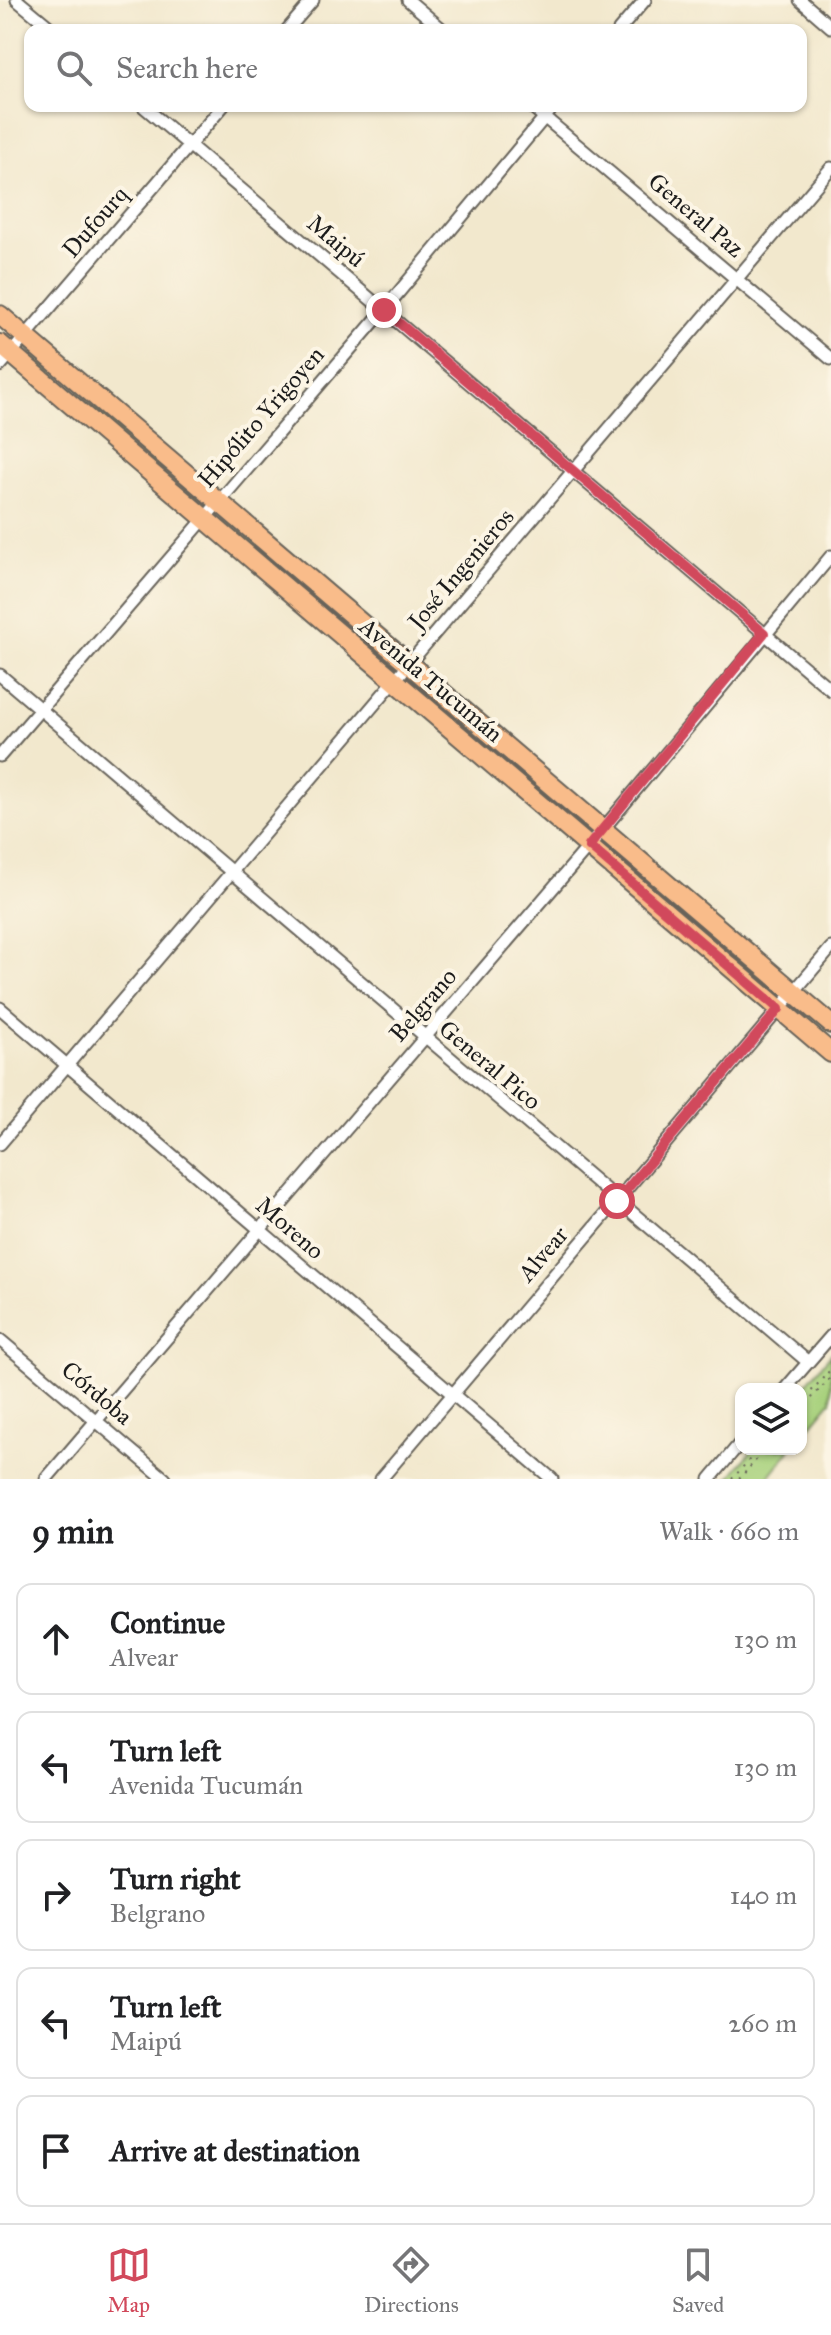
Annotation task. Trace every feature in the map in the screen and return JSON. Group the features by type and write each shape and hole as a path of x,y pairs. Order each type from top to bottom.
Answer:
{"main road":[{"name":"Avenida Tucumán","path":"0,315 831,1024"},
{"name":"Avenida Tucumán","path":"4,354 204,517 831,1053"}],"street":[{"path":"17,0 46,24"},
{"path":"292,24 313,0"},
{"path":"408,0 436,24"},
{"path":"624,24 645,0"},
{"path":"800,0 831,27"},
{"name":"Maipú","path":"150,112 831,690"},
{"name":"Dufourq","path":"4,354 25,336 218,112"},
{"name":"General Paz","path":"538,112 831,359"},
{"name":"Hipólito Yrigoyen","path":"0,756 384,310 549,112"},
{"name":"José Ingenieros","path":"0,1144 831,168"},
{"name":"Belgrano","path":"46,1479 589,846 831,556"},
{"name":"General Pico","path":"0,675 808,1362"},
{"name":"Alvear","path":"381,1479 831,948"},
{"name":"Moreno","path":"0,1008 552,1479"},
{"path":"790,1383 831,1336"},
{"name":"Córdoba","path":"0,1340 165,1479"},
{"path":"710,1479 735,1449"}],"path":[{"path":"807,1396 831,1369"},
{"path":"807,1403 831,1377"},
{"path":"732,1479 754,1455"},
{"path":"739,1479 761,1455"}],"green space":[{"path":"28,355 32,355 205,500 203,505 27,363"},
{"path":"220,515 397,666 396,670 391,673 217,518"},
{"path":"415,679 588,826 589,832 585,837 409,685"},
{"path":"611,847 779,989 781,996 774,997 604,856 605,848"},
{"path":"831,1354 831,1401 807,1430 807,1383"},
{"path":"748,1455 786,1455 767,1479 729,1479"}],"route":[{"path":"384,310 764,633 589,846 779,1009 617,1201"}]}
